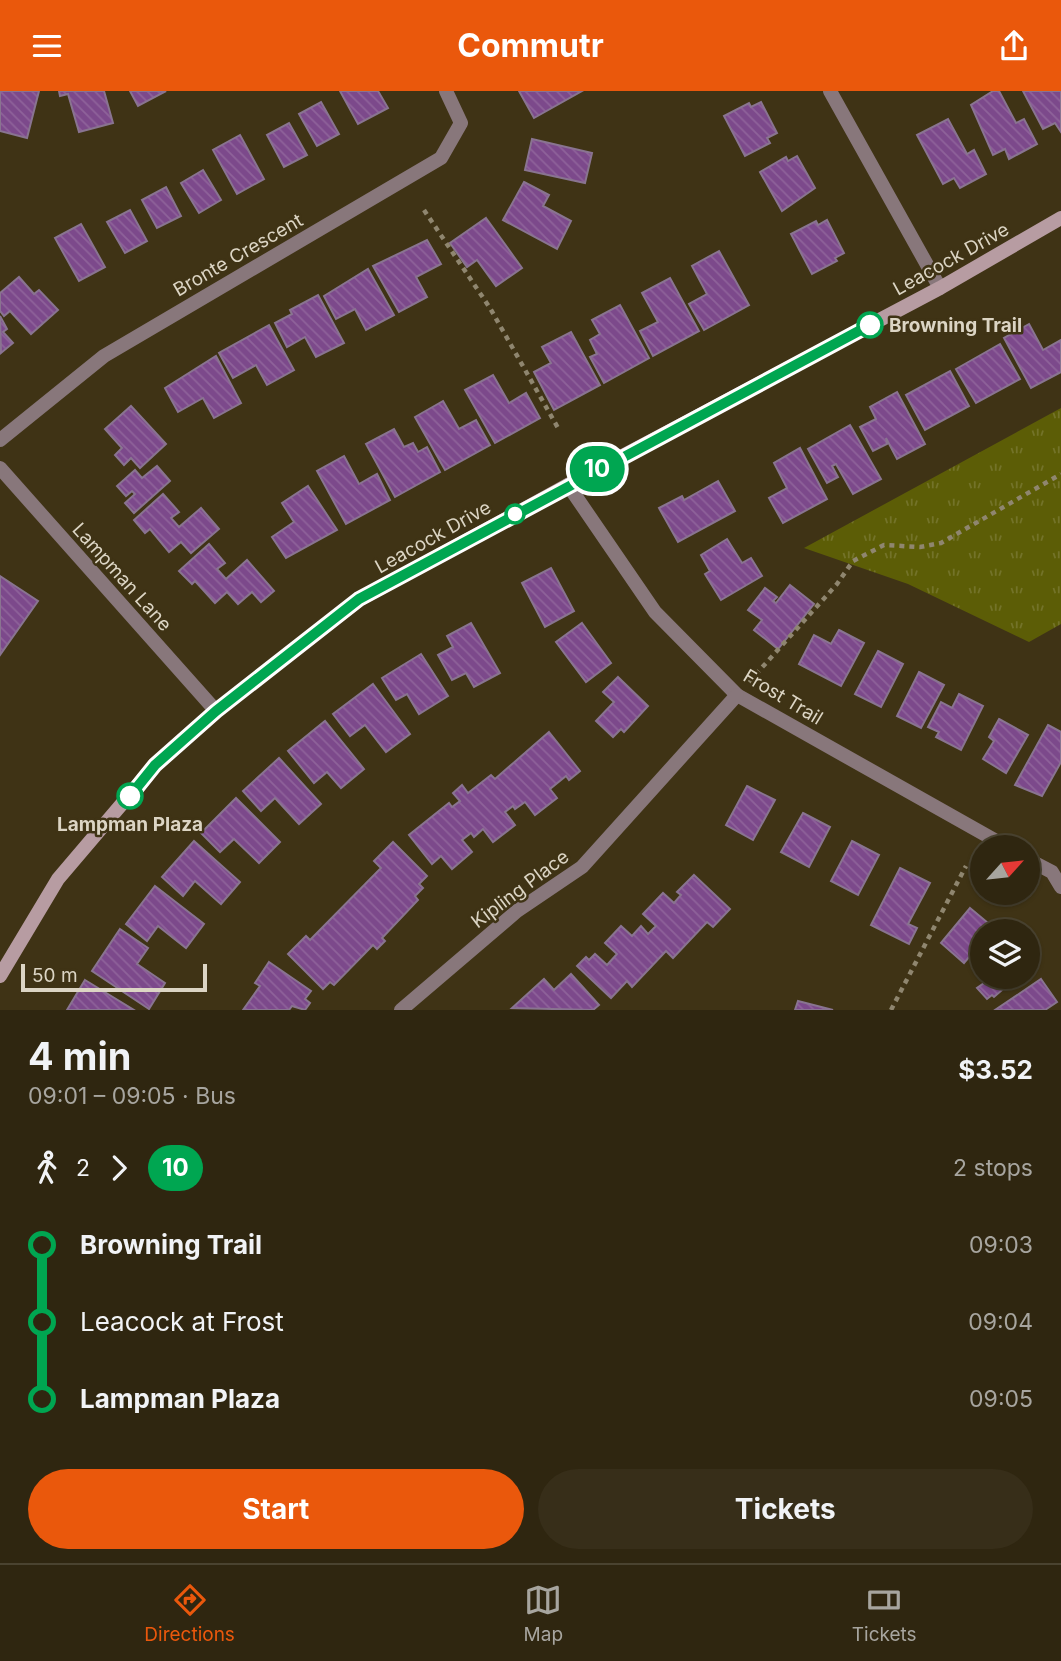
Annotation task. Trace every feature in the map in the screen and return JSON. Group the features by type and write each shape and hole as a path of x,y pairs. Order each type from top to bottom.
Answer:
{"street":[{"name":"Bronte Crescent","path":"0,440 104,356 441,158 461,123 446,91"},
{"path":"830,91 940,288"},
{"name":"Leacock Drive","path":"0,976 58,879 155,765 216,711 359,599 940,288 1061,218"},
{"name":"Lampman Lane","path":"0,468 216,711"},
{"name":"Frost Trail","path":"568,485 655,612 737,695 986,835"},
{"name":"Kipling Place","path":"401,1010 517,911 582,867 737,695"},
{"path":"1056,869 1061,887"}],"path":[{"path":"424,210 490,308 558,428"},
{"path":"737,695 837,584 853,561 884,545 920,547 942,543 1061,474"},
{"path":"891,1010 966,866"}],"green space":[{"path":"1061,408 1061,624 1029,642 908,584 804,548"}],"building":[{"path":"0,91 39,91 27,138 0,131"},
{"path":"59,91 104,91 113,123 79,132 68,94 60,96"},
{"path":"130,91 166,91 138,106"},
{"path":"340,91 378,91 388,108 358,124"},
{"path":"519,91 582,91 534,118"},
{"path":"993,91 999,91 1016,123 1024,119 1037,144 1009,159 1005,149 993,155 971,105"},
{"path":"1023,91 1061,91 1061,132 1055,123 1043,129"},
{"path":"321,102 339,134 317,146 299,114"},
{"path":"761,102 777,133 767,138 770,143 745,156 724,116 749,103 751,107"},
{"path":"948,119 967,154 974,150 986,174 960,188 954,178 943,184 917,135"},
{"path":"289,123 307,155 284,167 267,135"},
{"path":"240,135 264,179 237,194 213,150"},
{"path":"532,139 592,153 585,183 525,170"},
{"path":"797,156 815,188 782,211 760,172 786,157 788,161"},
{"path":"203,170 221,200 199,213 181,183"},
{"path":"524,182 549,195 543,206 571,221 557,249 503,220"},
{"path":"166,187 181,216 157,228 142,200"},
{"path":"130,210 147,241 125,253 107,222"},
{"path":"486,218 522,268 496,286 477,260 467,267 450,243"},
{"path":"827,220 844,253 835,258 837,261 812,274 791,234 816,221 818,225"},
{"path":"81,224 105,267 79,281 55,238"},
{"path":"427,240 441,264 416,277 427,297 399,312 373,266"},
{"path":"719,251 749,305 704,330 689,304 707,294 692,266"},
{"path":"368,269 394,315 366,330 355,309 336,319 324,296"},
{"path":"19,277 34,294 39,290 58,310 31,334 10,311 4,316 0,311 0,293"},
{"path":"670,278 699,331 653,356 640,331 658,322 642,293"},
{"path":"318,295 344,343 316,357 305,337 287,347 275,323 292,314 290,310"},
{"path":"620,305 649,358 604,383 590,357 597,354 590,340 600,334 592,320"},
{"path":"0,316 7,329 3,332 13,343 1,353"},
{"path":"1029,324 1043,350 1061,340 1061,372 1031,388 1004,338"},
{"path":"269,325 294,370 267,385 256,365 233,378 219,353"},
{"path":"571,332 600,385 554,410 534,372 551,363 542,347"},
{"path":"1000,344 1020,379 976,403 956,369"},
{"path":"216,356 241,403 214,418 203,398 178,412 165,388"},
{"path":"950,371 969,406 925,430 906,395"},
{"path":"493,375 509,403 526,393 540,418 495,443 465,390"},
{"path":"897,392 925,444 897,459 886,438 887,444 873,451 860,427 876,419 870,407"},
{"path":"443,401 459,429 476,420 490,445 445,470 415,417"},
{"path":"131,406 166,444 140,468 131,458 124,465 115,455 122,448 105,429"},
{"path":"850,425 881,479 853,494 836,464 832,466 838,477 827,483 808,449"},
{"path":"394,429 404,447 413,443 418,452 427,447 440,472 395,497 366,444"},
{"path":"800,448 827,499 783,523 769,498 787,488 774,463"},
{"path":"344,456 359,484 377,474 390,500 346,524 317,471"},
{"path":"157,466 170,481 134,513 125,503 135,494 132,491 126,496 117,486 135,470 142,478"},
{"path":"718,481 735,511 678,542 659,508 682,496 684,500"},
{"path":"308,486 337,530 286,558 272,537 294,522 282,503"},
{"path":"163,494 179,512 171,518 179,527 201,508 219,529 191,553 181,542 169,552 150,529 145,533 134,520"},
{"path":"727,539 742,563 751,558 762,576 721,600 705,574 710,571 701,555"},
{"path":"209,544 225,563 217,569 226,579 247,560 274,591 261,602 252,592 238,604 227,592 215,603 195,581 192,584 179,571"},
{"path":"551,568 574,611 545,627 522,583"},
{"path":"0,576 38,601 0,655"},
{"path":"790,585 814,604 778,649 754,630 762,620 748,610 765,588 777,597 773,601 776,603"},
{"path":"471,623 500,673 474,687 466,673 452,680 438,655 453,647 447,636"},
{"path":"582,623 611,663 586,682 556,642"},
{"path":"839,630 864,643 841,686 799,664 814,635 831,644"},
{"path":"878,651 903,664 881,707 855,694"},
{"path":"421,654 448,696 419,714 407,694 396,700 382,678"},
{"path":"919,672 944,685 921,728 897,716"},
{"path":"618,677 648,706 624,732 621,729 613,737 596,721 614,702 603,692"},
{"path":"373,684 410,734 386,752 365,725 350,736 333,714"},
{"path":"959,694 983,706 961,750 936,737 939,732 928,727 941,702 952,708"},
{"path":"999,719 1028,735 1006,773 983,759 994,741 989,737"},
{"path":"325,721 364,769 341,788 327,772 314,783 288,751"},
{"path":"1048,725 1061,732 1061,762 1042,796 1015,785"},
{"path":"549,732 580,771 569,780 566,776 550,789 557,798 535,815 525,802 515,809 513,806 505,812 515,825 493,842 483,829 474,837 471,833 462,840 472,852 452,869 441,856 432,864 409,835 449,803 452,807 460,801 453,793 462,785 468,793 491,775 495,779"},
{"path":"279,758 321,804 299,824 275,798 261,811 243,791"},
{"path":"747,786 775,800 753,840 726,825"},
{"path":"236,798 280,842 259,863 234,839 220,852 201,833"},
{"path":"803,813 830,827 809,867 781,852"},
{"path":"194,841 240,882 221,904 195,881 183,896 162,877"},
{"path":"852,841 879,855 858,895 831,881"},
{"path":"393,842 427,876 419,884 423,888 415,896 418,900 382,938 385,941 377,949 373,945 334,985 330,982 323,989 288,954 306,936 310,940 381,868 374,861"},
{"path":"900,868 930,883 908,924 917,928 909,944 871,925"},
{"path":"694,875 730,909 713,927 707,922 673,958 666,951 632,987 627,981 611,998 577,966 586,957 589,960 595,954 607,965 617,954 605,943 621,926 632,936 641,926 648,934 656,926 643,914 663,893 674,903 681,895 677,892"},
{"path":"155,886 204,924 186,948 158,926 147,941 126,924"},
{"path":"970,908 983,919 970,919 970,956 964,963 941,943"},
{"path":"120,929 148,948 137,964 165,983 149,1009 92,971"},
{"path":"269,962 311,991 305,999 310,1003 305,1010 292,1006 289,1010 243,1010 260,986 255,983"},
{"path":"571,974 599,1005 593,1010 512,1008 544,979 554,990"},
{"path":"85,980 134,1010 67,1010"},
{"path":"1040,980 1057,1002 1045,1010 995,1010 1026,989 1040,989"},
{"path":"978,989 1003,989 994,997 992,995 987,999"},
{"path":"798,1001 833,1010 795,1010"}],"bus line":[{"name":"10","path":"130,796 155,765 216,711 359,599 870,325"}],"place":[{"name":"Browning Trail","path":"870,325"},
{"name":"Lampman Plaza","path":"130,796"}]}
